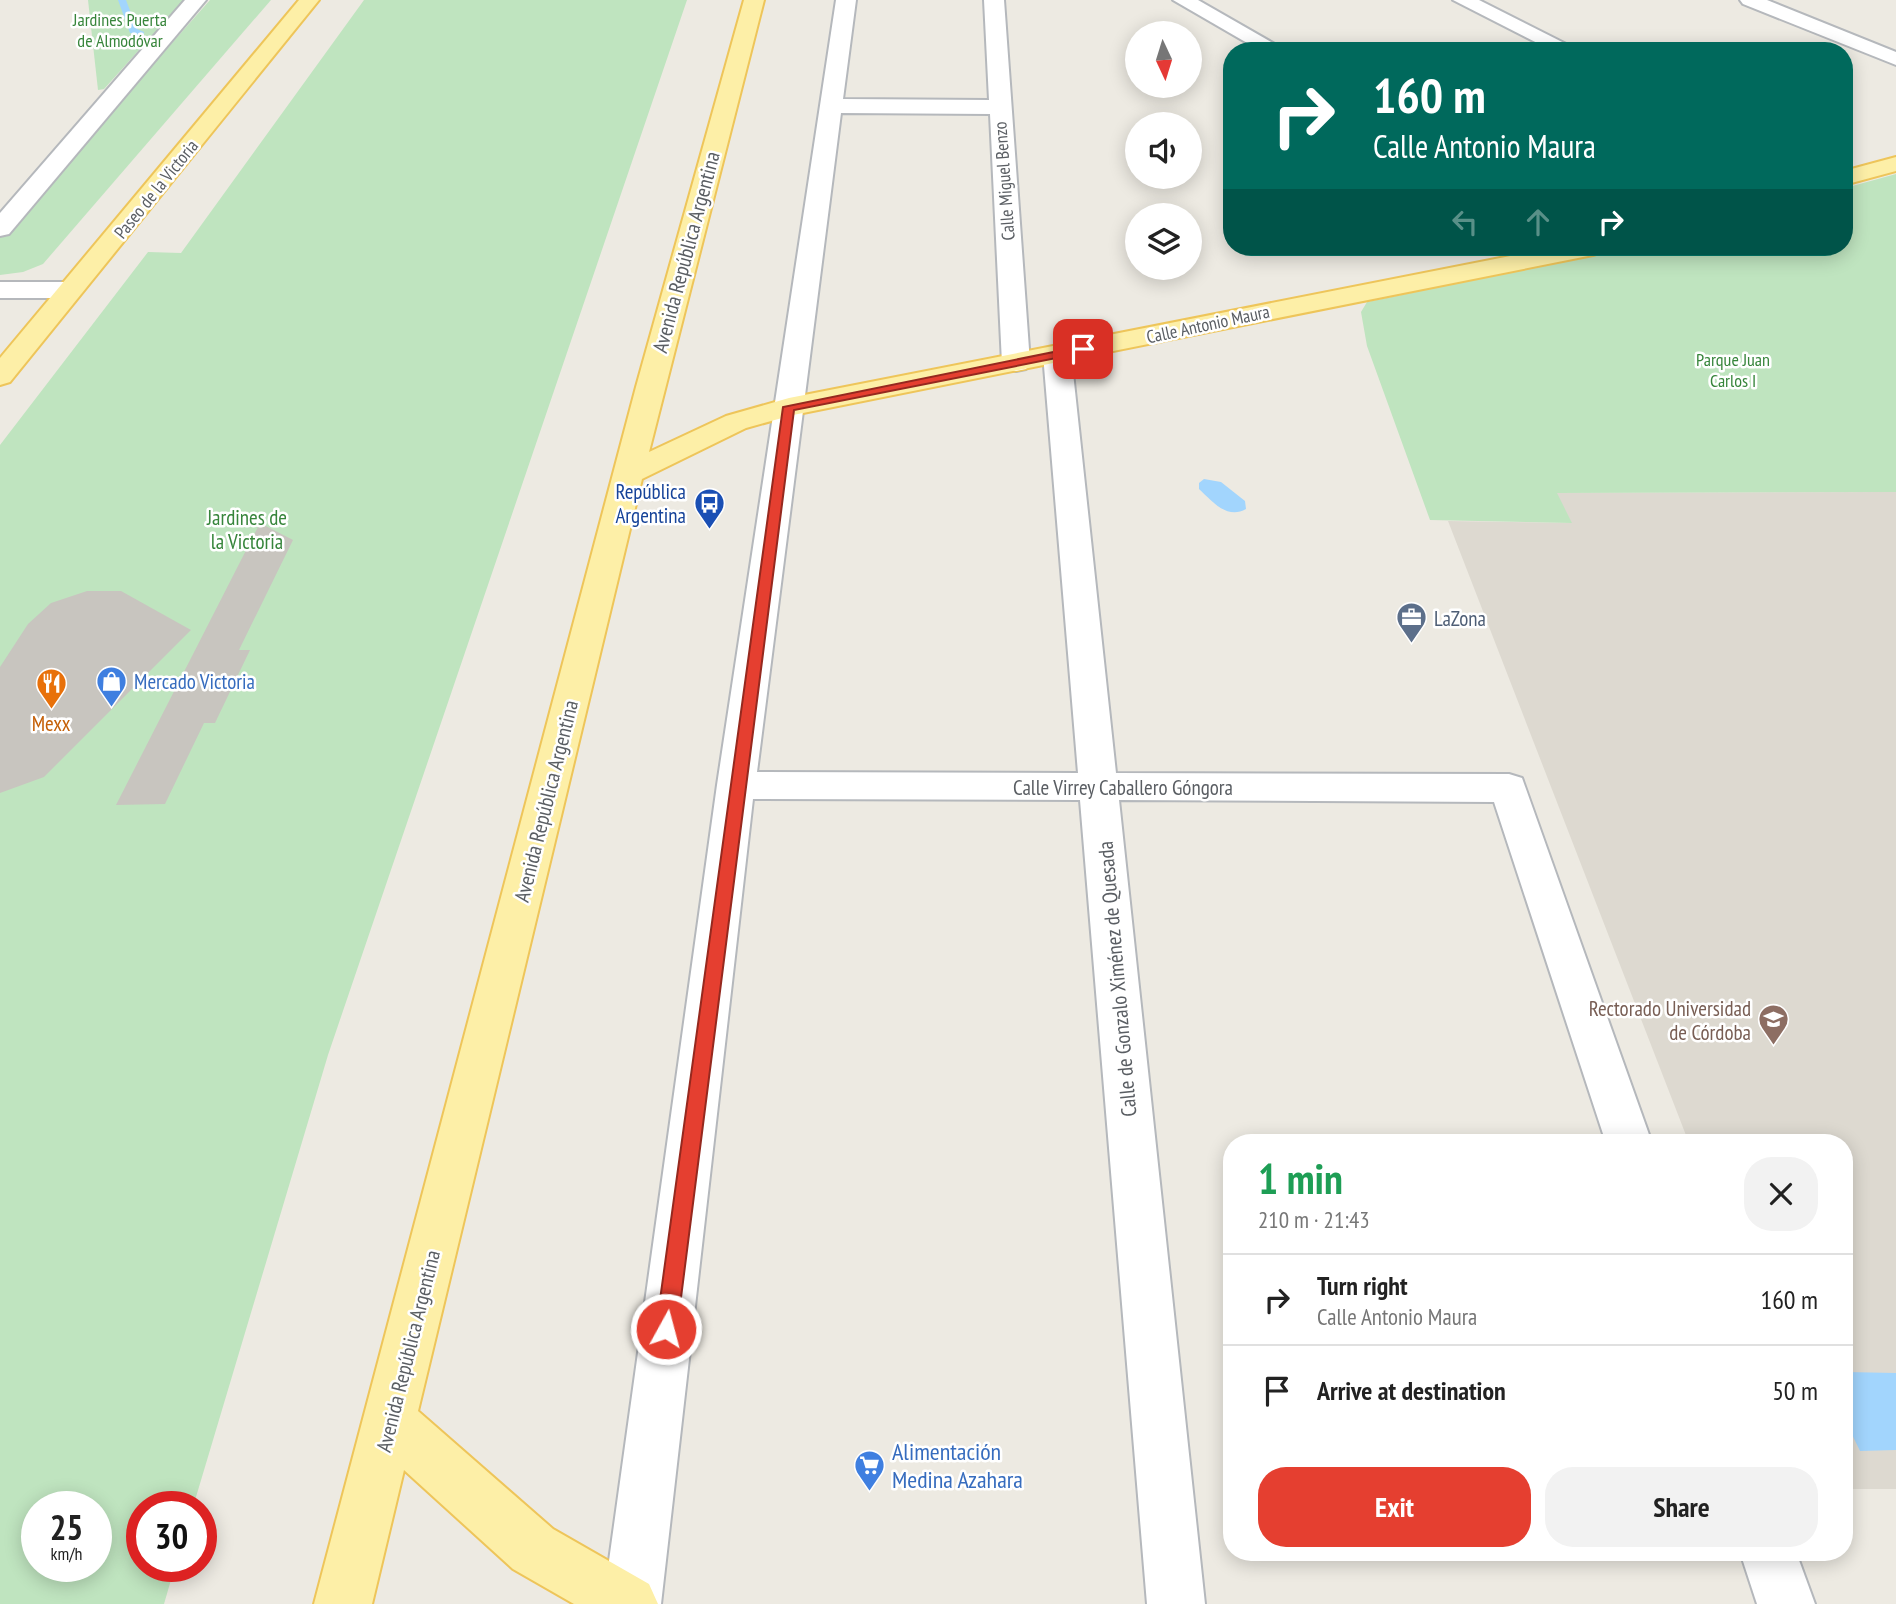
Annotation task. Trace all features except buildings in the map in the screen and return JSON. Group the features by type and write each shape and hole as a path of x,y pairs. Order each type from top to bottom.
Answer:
{"main road":[{"name":"Paseo de la Victoria","path":"0,376 309,0"},
{"name":"Avenida República Argentina","path":"343,1604 628,474 754,0"},
{"path":"1853,176 1896,164"},
{"name":"Calle Antonio Maura","path":"628,474 736,422 789,407 1548,256"},
{"path":"390,1422 533,1549 631,1604"}],"street":[{"path":"0,229 143,58 196,0"},
{"path":"631,1604 736,785 846,0"},
{"name":"Calle Miguel Benzo","path":"994,0 1016,363"},
{"path":"1183,0 1260,42"},
{"path":"1463,0 1551,42"},
{"path":"1750,0 1896,59"},
{"path":"830,106 999,107"},
{"path":"0,290 68,290"},
{"name":"Calle de Gonzalo Ximénez de Quesada","path":"1057,354 1176,1604"},
{"name":"Calle Virrey Caballero Góngora","path":"736,785 1509,788 1626,1134"},
{"path":"1771,1561 1786,1604"}],"shaded area":[{"name":"Rectorado Universidad de Córdoba","path":"1896,492 1896,1489 1853,1489 1853,1134 1686,1134 1448,521 1571,523 1556,493"}],"green space":[{"name":"Jardines Puerta de Almodóvar","path":"88,0 184,0 104,89 98,90"},
{"path":"210,0 271,0 43,264 23,272 0,275 0,237"},
{"name":"Jardines de la Victoria","path":"364,0 687,0 328,1055 198,1491 126,1491 126,1582 170,1582 164,1604 0,1604 0,445 148,252 181,253"},
{"name":"Parque Juan Carlos I","path":"1896,174 1896,492 1557,493 1572,523 1430,520 1367,346 1361,312 1367,302 1589,256 1853,256 1853,186"}],"water":[{"path":"1204,479 1221,482 1245,501 1246,509 1232,512 1220,508 1199,489 1199,483"},
{"path":"1853,1372 1896,1373 1896,1450 1860,1451 1853,1437"}],"waterway":[{"path":"122,0 133,31 141,34"}],"place":[{"name":"República Argentina","path":"709,530"},
{"name":"LaZona","path":"1411,645"},
{"name":"Mercado Victoria","path":"111,708"},
{"name":"Mexx","path":"51,710"},
{"name":"Rectorado Universidad de Córdoba","path":"1774,1047"},
{"name":"Alimentación Medina Azahara","path":"869,1492"}],"route":[{"path":"666,1329 736,785 789,407 1083,349"}]}
